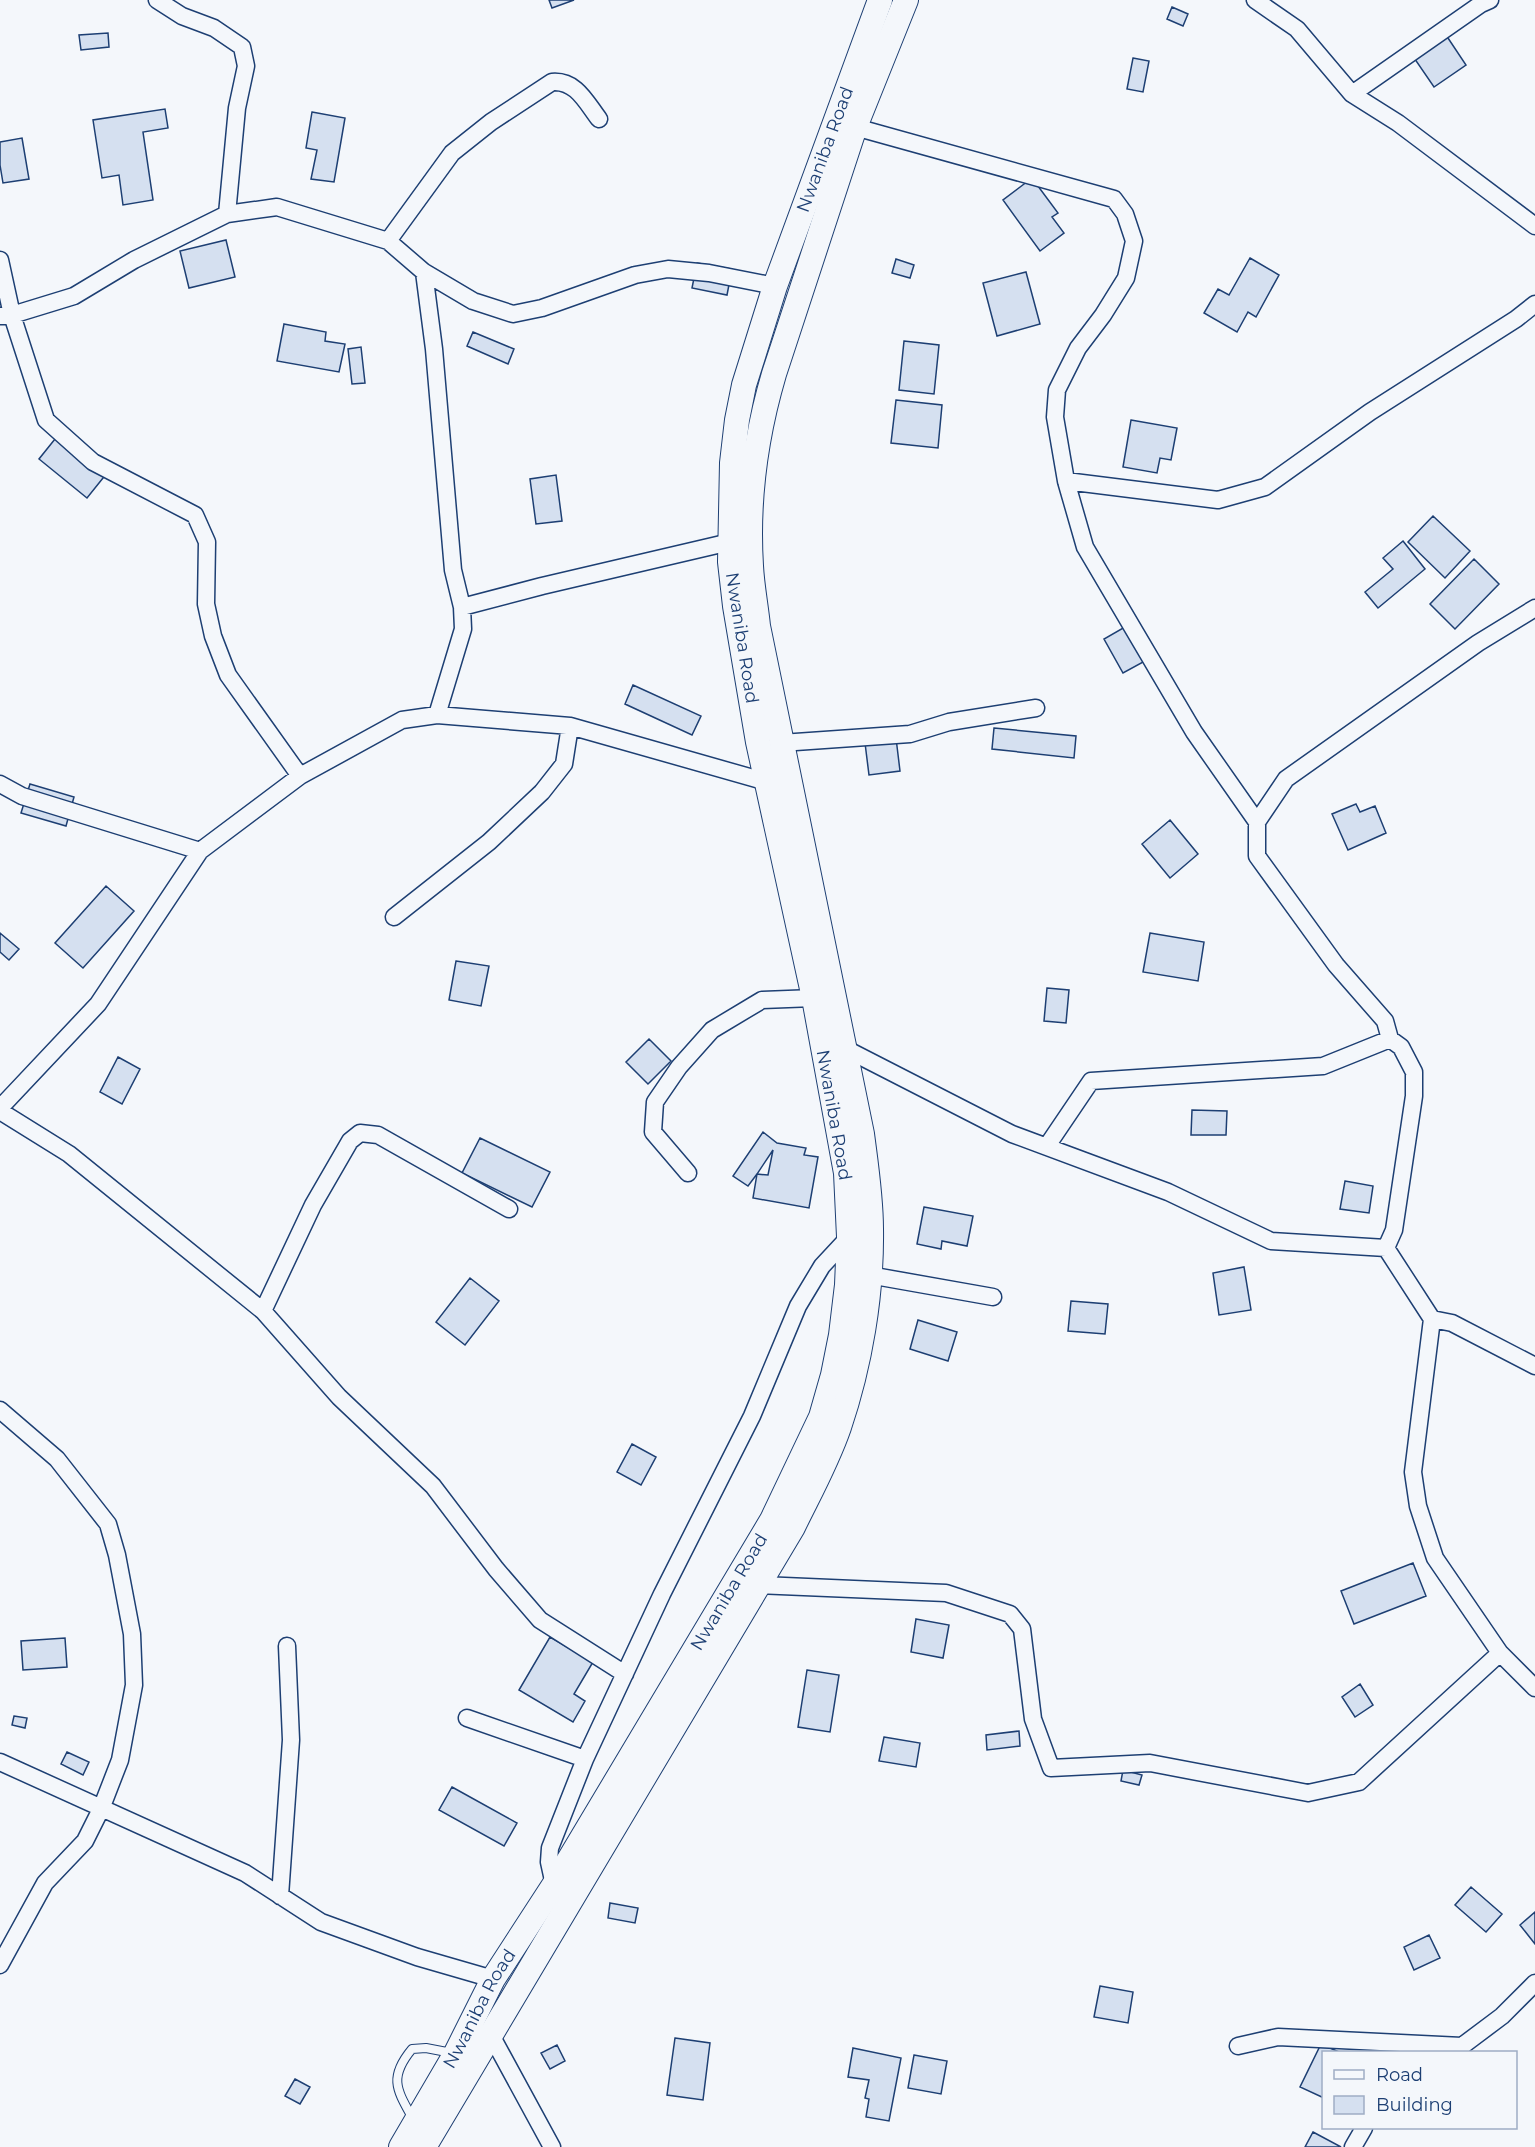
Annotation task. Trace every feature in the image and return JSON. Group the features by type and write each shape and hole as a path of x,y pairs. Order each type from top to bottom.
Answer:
{"main road":[{"name":"Nwaniba Road","path":"401,2147 456,2053 493,1979 554,1885 772,1520 821,1417 833,1374 841,1335 847,1285 849,1236 846,1173 814,998 758,742 735,606 730,562 732,463 744,385 775,286 880,0"},
{"path":"424,2147 793,1527 839,1428 854,1376 869,1275 871,1229 868,1184 862,1134 758,626 751,566 751,517 756,457 763,412 771,384 855,127 906,0"}],"street":[{"path":"157,0 182,16 214,28 242,47 246,66 237,108 227,214"},
{"path":"1255,0 1297,29 1352,94 1398,123 1535,226"},
{"path":"1352,94 1490,0"},
{"path":"388,241 452,153 491,122 552,82 563,81 575,88 599,119"},
{"path":"855,127 1114,199 1125,214 1134,241 1126,278 1103,315 1078,348 1057,390 1054,417 1066,481 1085,547 1194,732 1257,822"},
{"path":"6,316 74,296 134,260 227,214 277,207 388,241 424,272 473,301 513,314 542,308 635,275 668,269 709,273 775,286"},
{"path":"0,260 6,316 46,420 93,462 195,514 207,542 206,604 213,636 228,675 300,776"},
{"path":"424,272 434,350 453,570 462,607 463,629 437,715"},
{"path":"1066,481 1218,500 1265,487 1370,412 1516,319 1535,304"},
{"path":"462,607 730,542"},
{"path":"1386,1248 1394,1230 1414,1096 1414,1071 1401,1047 1390,1039 1385,1021 1336,965 1257,856 1257,822 1286,779 1478,643 1535,609"},
{"path":"781,743 910,734 949,722 1036,708"},
{"path":"625,1674 540,1620 496,1569 432,1486 339,1397 263,1311 69,1154 0,1110 98,1004 200,851 300,776 402,720 437,715 570,726 767,782"},
{"path":"394,917 489,842 542,792 564,764 570,726"},
{"path":"0,784 22,796 200,851"},
{"path":"688,1173 653,1132 656,1101 679,1067 712,1030 762,1000 814,998"},
{"path":"1047,1146 1092,1081 1323,1066 1390,1039"},
{"path":"844,1048 1012,1134 1168,1192 1271,1241 1386,1248"},
{"path":"263,1311 313,1205 350,1141 360,1133 378,1135 508,1209"},
{"path":"554,1885 549,1862 550,1848 585,1759 662,1594 752,1416 798,1306 822,1266 849,1236"},
{"path":"1386,1248 1432,1318 1413,1472 1418,1506 1435,1558 1500,1653 1535,1688"},
{"path":"869,1275 993,1296"},
{"path":"1432,1318 1452,1323 1535,1366"},
{"path":"0,1410 57,1459 108,1524 117,1555 132,1634 134,1685 120,1760 85,1841 45,1883 0,1965"},
{"path":"759,1585 946,1593 1010,1614 1022,1629 1033,1719 1051,1768 1150,1762 1308,1793 1359,1782 1500,1653"},
{"path":"280,1896 291,1740 287,1646"},
{"path":"467,1718 585,1759"},
{"path":"0,1762 245,1874 321,1922 417,1957 493,1979"},
{"path":"1238,2046 1278,2037 1458,2049 1502,2016 1535,1983"},
{"path":"491,2035 552,2147"},
{"path":"1353,2147 1363,2129"}],"lane":[{"path":"415,2123 397,2089 396,2074 403,2060 412,2049 426,2048 456,2053"}],"building":[{"path":"549,0 574,0 552,8"},
{"path":"1172,7 1188,14 1183,26 1167,19"},
{"path":"1442,29 1466,65 1434,87 1410,52"},
{"path":"108,33 109,47 81,50 79,35"},
{"path":"1133,58 1149,61 1143,92 1127,89"},
{"path":"165,109 168,128 143,132 153,200 123,205 119,175 102,178 93,120"},
{"path":"312,112 345,118 334,182 311,179 317,150 306,148"},
{"path":"22,138 29,179 3,183 0,142"},
{"path":"1032,178 1058,213 1052,217 1064,233 1040,251 1003,200"},
{"path":"226,240 235,277 189,288 180,251"},
{"path":"1250,258 1279,275 1256,317 1248,312 1237,332 1204,313 1218,289 1229,295"},
{"path":"896,259 914,265 910,278 892,273"},
{"path":"697,263 732,269 727,295 692,288"},
{"path":"1026,272 1040,324 997,336 983,283"},
{"path":"284,324 326,332 325,341 345,344 339,372 277,361"},
{"path":"473,332 514,349 508,364 467,346"},
{"path":"904,341 939,345 934,394 899,390"},
{"path":"361,347 365,383 352,384 348,349"},
{"path":"896,400 942,405 938,448 891,443"},
{"path":"1131,420 1177,428 1171,460 1160,458 1157,473 1123,467"},
{"path":"63,429 111,468 87,498 39,459"},
{"path":"556,475 562,521 536,524 530,479"},
{"path":"1433,516 1470,551 1445,578 1408,542"},
{"path":"1403,541 1425,569 1378,608 1365,592 1393,569 1383,558"},
{"path":"1474,559 1499,584 1455,629 1430,604"},
{"path":"1137,620 1156,655 1123,673 1104,639"},
{"path":"633,685 701,716 692,735 625,704"},
{"path":"994,728 1076,736 1074,758 992,749"},
{"path":"896,738 900,771 869,775 865,743"},
{"path":"30,784 74,797 66,826 21,813"},
{"path":"1356,804 1360,812 1375,806 1386,833 1348,850 1332,814"},
{"path":"1170,820 1198,854 1170,878 1142,844"},
{"path":"106,886 134,911 83,968 55,943"},
{"path":"0,933 19,949 9,960 0,952"},
{"path":"1150,933 1204,942 1198,981 1143,972"},
{"path":"456,961 489,966 481,1006 449,1000"},
{"path":"1047,988 1069,990 1066,1023 1044,1021"},
{"path":"649,1039 671,1061 648,1084 626,1062"},
{"path":"118,1057 140,1069 122,1104 100,1092"},
{"path":"1192,1110 1227,1111 1226,1135 1191,1135"},
{"path":"763,1132 777,1143 806,1148 804,1155 818,1157 809,1208 753,1198 757,1174 748,1186 733,1176","holes":["773,1150 768,1175 757,1174"]},
{"path":"480,1138 550,1172 532,1207 462,1173"},
{"path":"1345,1181 1373,1186 1369,1213 1340,1209"},
{"path":"924,1207 973,1216 967,1246 942,1241 941,1249 917,1244"},
{"path":"1244,1267 1251,1310 1219,1315 1213,1273"},
{"path":"470,1278 499,1301 465,1345 436,1322"},
{"path":"1071,1301 1108,1304 1105,1334 1068,1331"},
{"path":"918,1320 957,1332 948,1361 910,1349"},
{"path":"632,1444 656,1457 641,1485 617,1472"},
{"path":"1413,1563 1426,1596 1354,1624 1341,1591"},
{"path":"916,1619 949,1625 943,1658 911,1652"},
{"path":"550,1637 593,1662 574,1694 585,1701 573,1722 519,1690"},
{"path":"65,1638 67,1667 23,1670 21,1641"},
{"path":"807,1670 839,1675 830,1732 798,1727"},
{"path":"1360,1684 1373,1705 1355,1717 1342,1697"},
{"path":"14,1716 27,1718 25,1728 12,1725"},
{"path":"1019,1731 1020,1746 987,1750 986,1735"},
{"path":"884,1737 920,1743 916,1767 879,1761"},
{"path":"67,1752 89,1762 83,1775 61,1764"},
{"path":"1123,1770 1142,1775 1139,1785 1121,1781"},
{"path":"452,1787 517,1823 504,1846 439,1810"},
{"path":"1471,1887 1502,1914 1486,1932 1455,1905"},
{"path":"610,1903 638,1908 635,1923 608,1918"},
{"path":"1535,1912 1535,1944 1520,1925"},
{"path":"1429,1935 1440,1958 1414,1970 1404,1947"},
{"path":"1100,1986 1133,1992 1128,2023 1094,2017"},
{"path":"675,2038 710,2043 703,2100 667,2095"},
{"path":"1321,2044 1337,2051 1322,2051 1322,2097 1300,2087"},
{"path":"557,2045 565,2061 550,2069 541,2053"},
{"path":"853,2048 901,2058 889,2121 866,2117 869,2099 865,2098 869,2080 848,2077"},
{"path":"914,2055 947,2061 941,2094 908,2088"},
{"path":"295,2079 310,2087 300,2104 285,2096"},
{"path":"1313,2132 1341,2147 1305,2147"}]}
